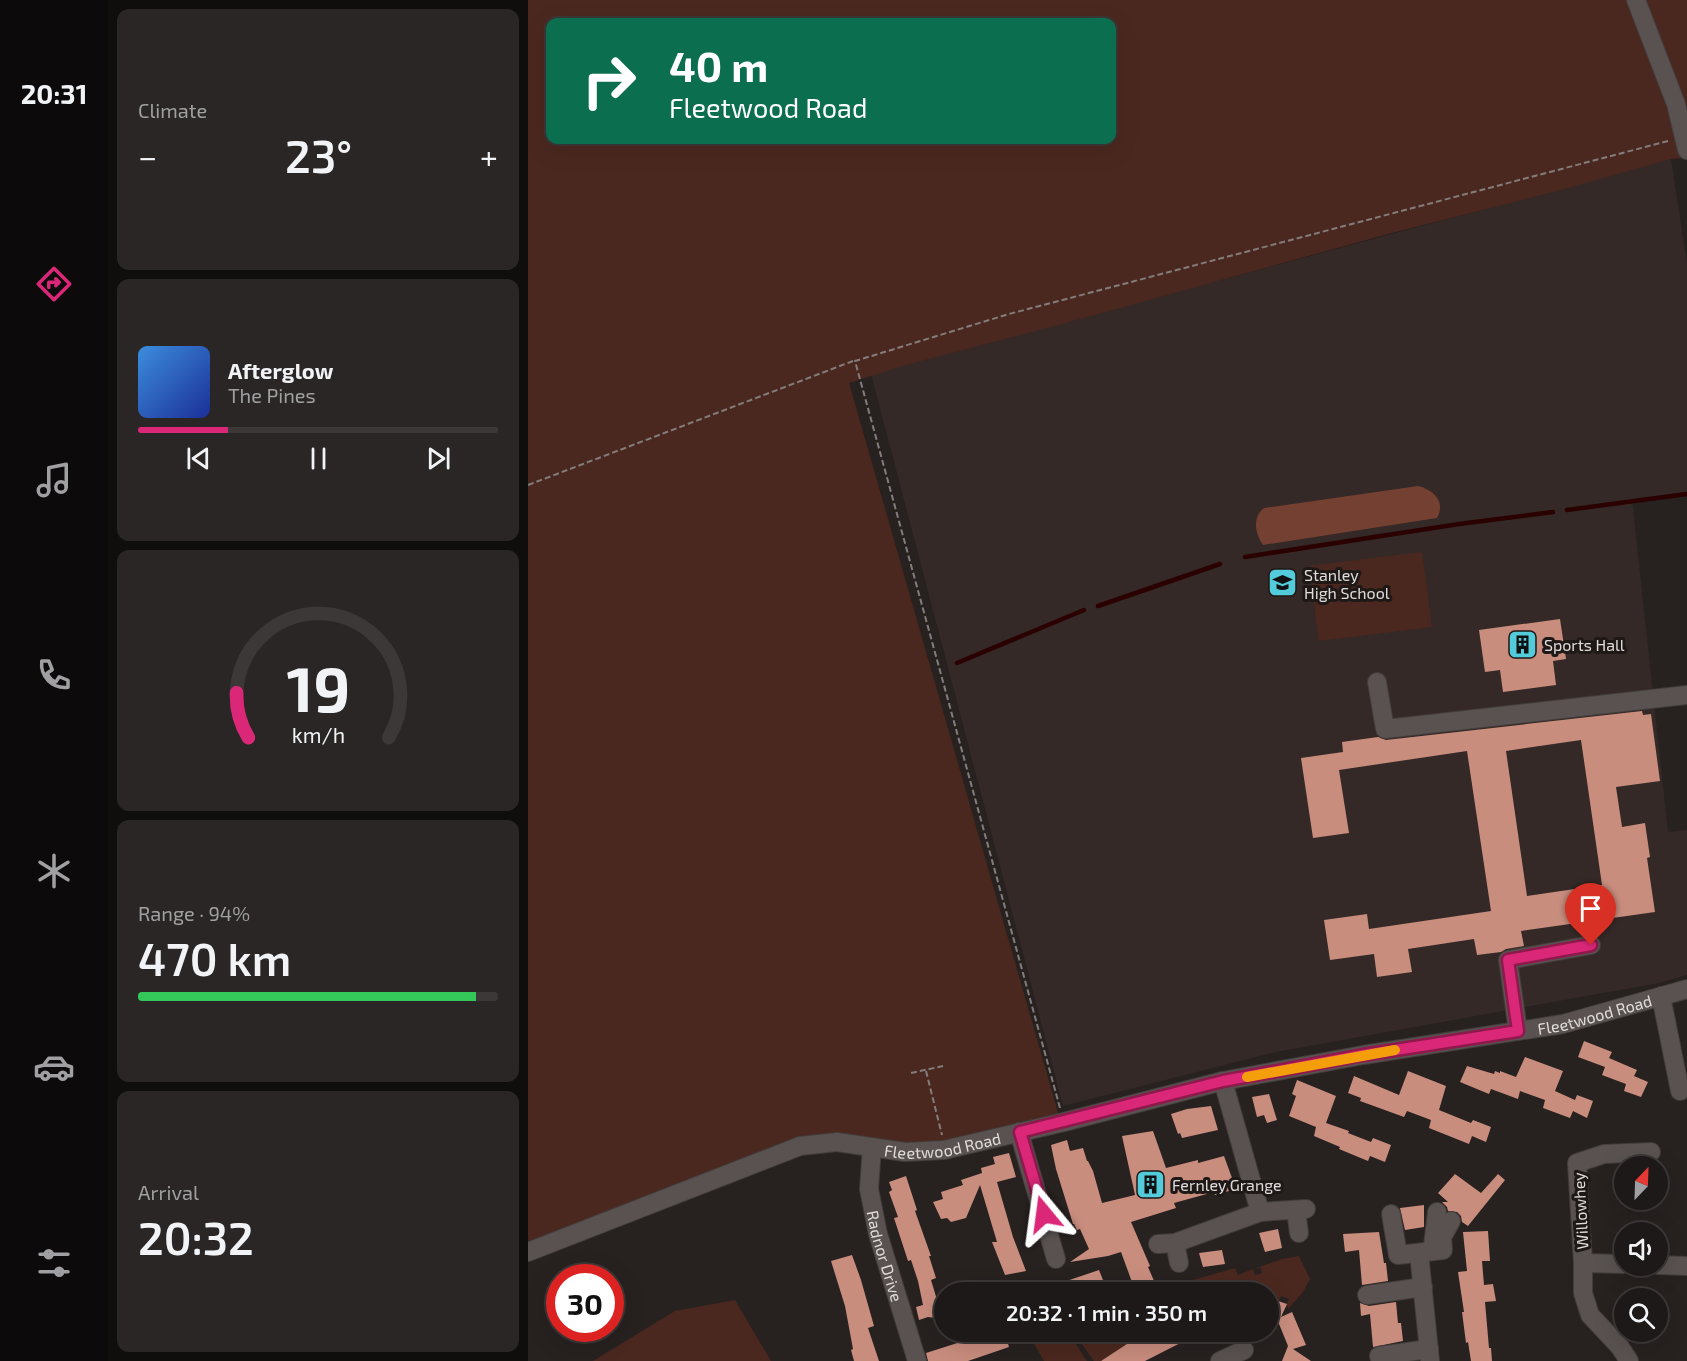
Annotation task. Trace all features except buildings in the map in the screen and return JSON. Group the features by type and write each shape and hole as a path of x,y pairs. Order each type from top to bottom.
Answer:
{"street":[{"path":"1636,0 1676,104 1686,143"},
{"path":"1377,682 1385,729 1687,695"},
{"path":"1518,1031 1508,960 1591,945"},
{"name":"Fleetwood Road","path":"528,1252 800,1146 837,1142 904,1152 944,1150 1223,1081 1363,1055 1563,1024 1687,989"},
{"path":"1660,996 1680,1091"},
{"path":"1223,1081 1260,1212"},
{"path":"1020,1132 1056,1259"},
{"name":"Radnor Drive","path":"872,1148 869,1189 876,1223 917,1361"},
{"name":"Willowhey","path":"1629,1361 1620,1347 1590,1315 1582,1293 1583,1263 1577,1163 1604,1154 1651,1152"},
{"path":"1179,1263 1166,1244 1260,1212 1301,1209 1299,1233"},
{"path":"1379,1356 1430,1355 1423,1287 1441,1237 1398,1255 1391,1214"},
{"name":"Willowhey","path":"1583,1263 1614,1264"},
{"path":"1668,1265 1687,1266"},
{"path":"1367,1295 1423,1287"},
{"path":"1220,1361 1244,1350"}],"path":[{"path":"528,485 855,361 1021,311 1686,143"},
{"path":"855,361 1064,1122"},
{"path":"911,1073 943,1066"},
{"path":"926,1071 944,1150"}],"shaded area":[{"path":"528,0 1628,0 1667,104 1682,158 1388,234 902,366 849,383 1059,1116 945,1142 902,1144 838,1136 528,1244"},
{"path":"1645,0 1687,0 1687,110"},
{"name":"Stanley High School","path":"1671,159 1687,263 1687,492 1632,499 1668,832 1687,830 1687,975 1659,983 1276,1052 1063,1106 871,374"},
{"path":"1418,486 1429,490 1437,498 1440,507 1437,518 1263,545 1258,536 1256,521 1264,508"},
{"path":"1422,552 1432,627 1319,641 1309,566"},
{"path":"1299,1256 1310,1279 1303,1292 1289,1308 1286,1306 1289,1299 1281,1296 1279,1301 1279,1282 1194,1282 1193,1280 1235,1268 1238,1275 1253,1269 1255,1275 1262,1273 1261,1268 1254,1269 1282,1259"},
{"path":"735,1300 771,1361 593,1361 675,1311"},
{"path":"1075,1342 1087,1361 1044,1361 1034,1344"},
{"path":"1080,1342 1132,1342 1122,1347 1125,1351 1110,1355 1101,1361 1094,1361"}],"waterway":[{"path":"1567,510 1687,494"},
{"path":"1245,557 1553,512"},
{"path":"1098,606 1220,564"},
{"path":"957,663 1084,610"}],"slow traffic":[{"path":"1247,1077 1395,1050"}],"place":[{"name":"Stanley High School","path":"1283,583"},
{"name":"Sports Hall","path":"1523,644"},
{"name":"Fernley Grange","path":"1151,1184"}],"route":[{"path":"1044,1214 1020,1132 1223,1081 1363,1055 1518,1031 1508,960 1591,945"}]}
